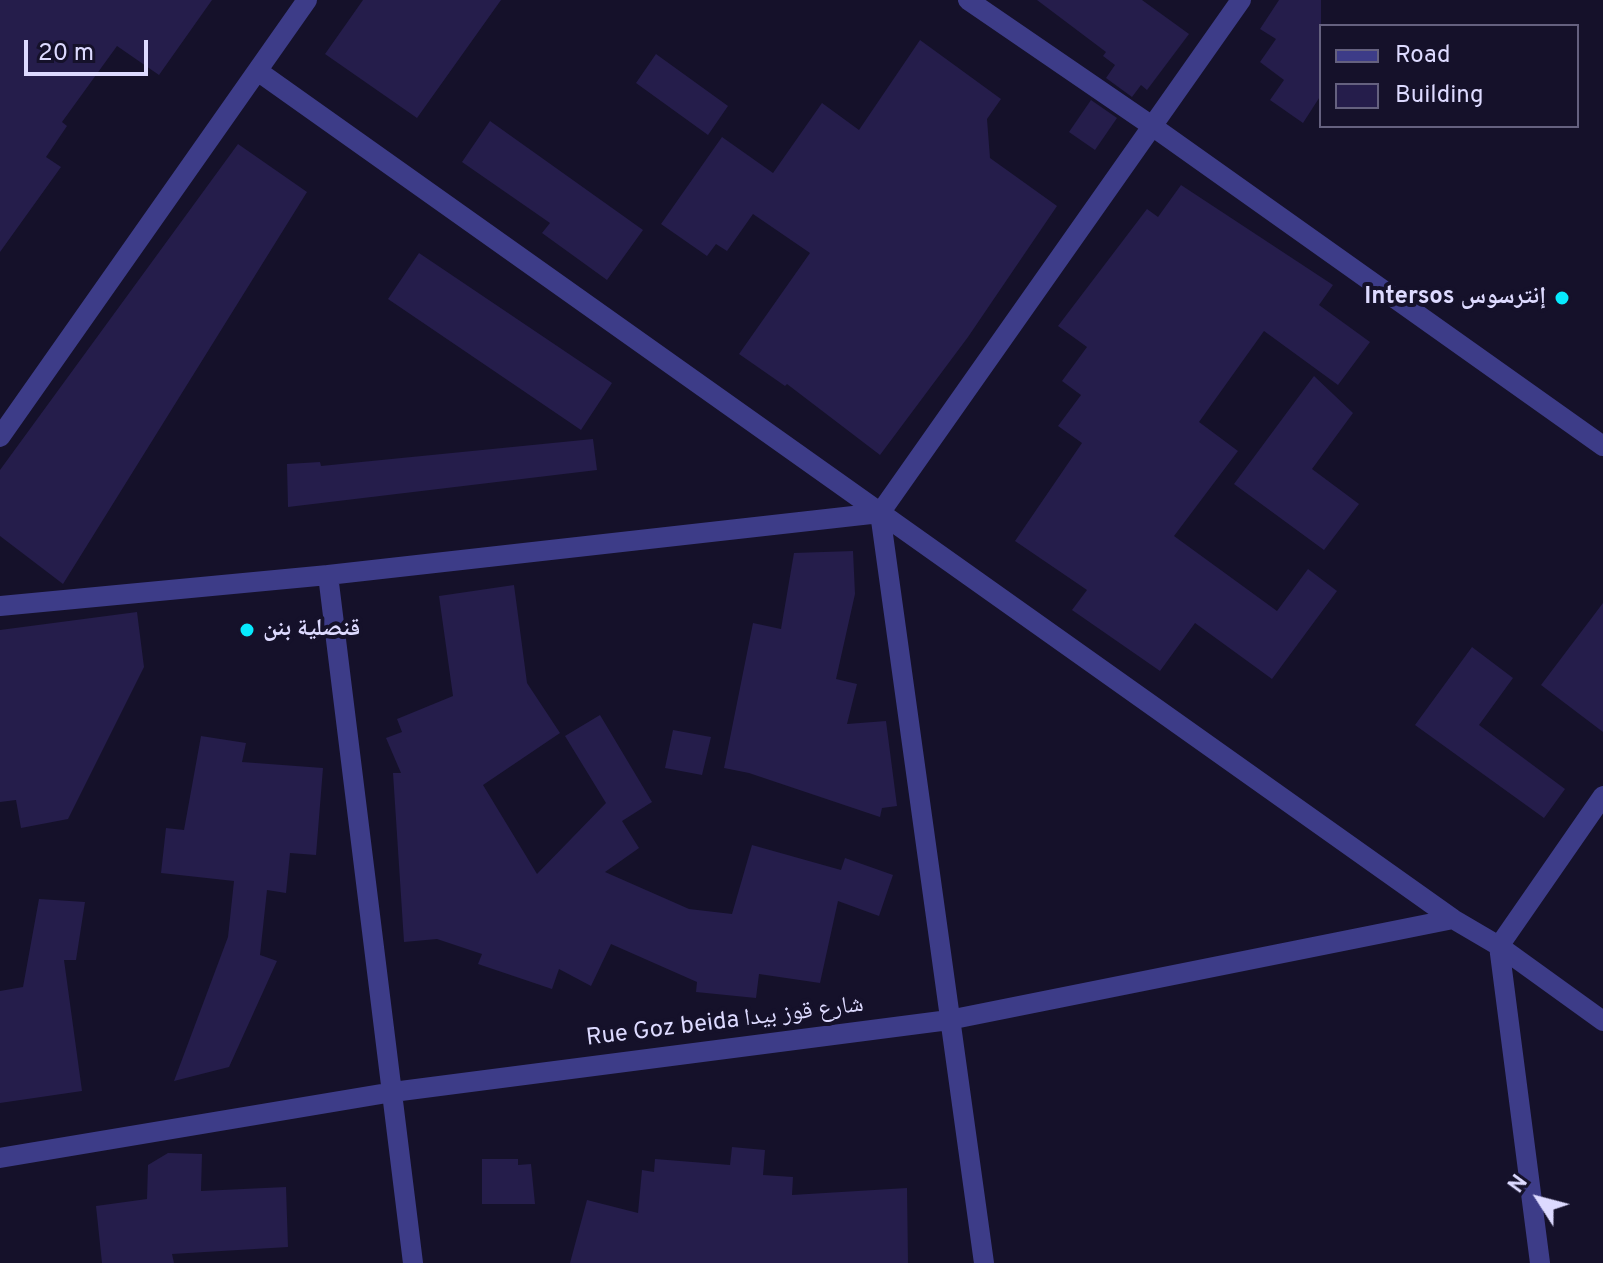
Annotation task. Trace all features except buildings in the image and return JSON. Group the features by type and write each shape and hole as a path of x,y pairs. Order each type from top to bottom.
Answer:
{"street":[{"path":"0,437 307,0"},
{"path":"968,0 1152,126 1603,446"},
{"path":"984,1263 880,513 1241,0"},
{"path":"259,72 1453,919 1499,946 1603,1021"},
{"path":"0,606 328,575 880,513"},
{"path":"328,575 413,1263"},
{"path":"1540,1263 1499,946 1603,796"},
{"name":"Rue Goz beida شارع قوز بيدا","path":"0,1158 393,1092 949,1020 1453,919"}],"place":[{"name":"Intersos إنترسوس","path":"1562,298"},
{"name":"قنصلية بنن","path":"247,630"}]}
